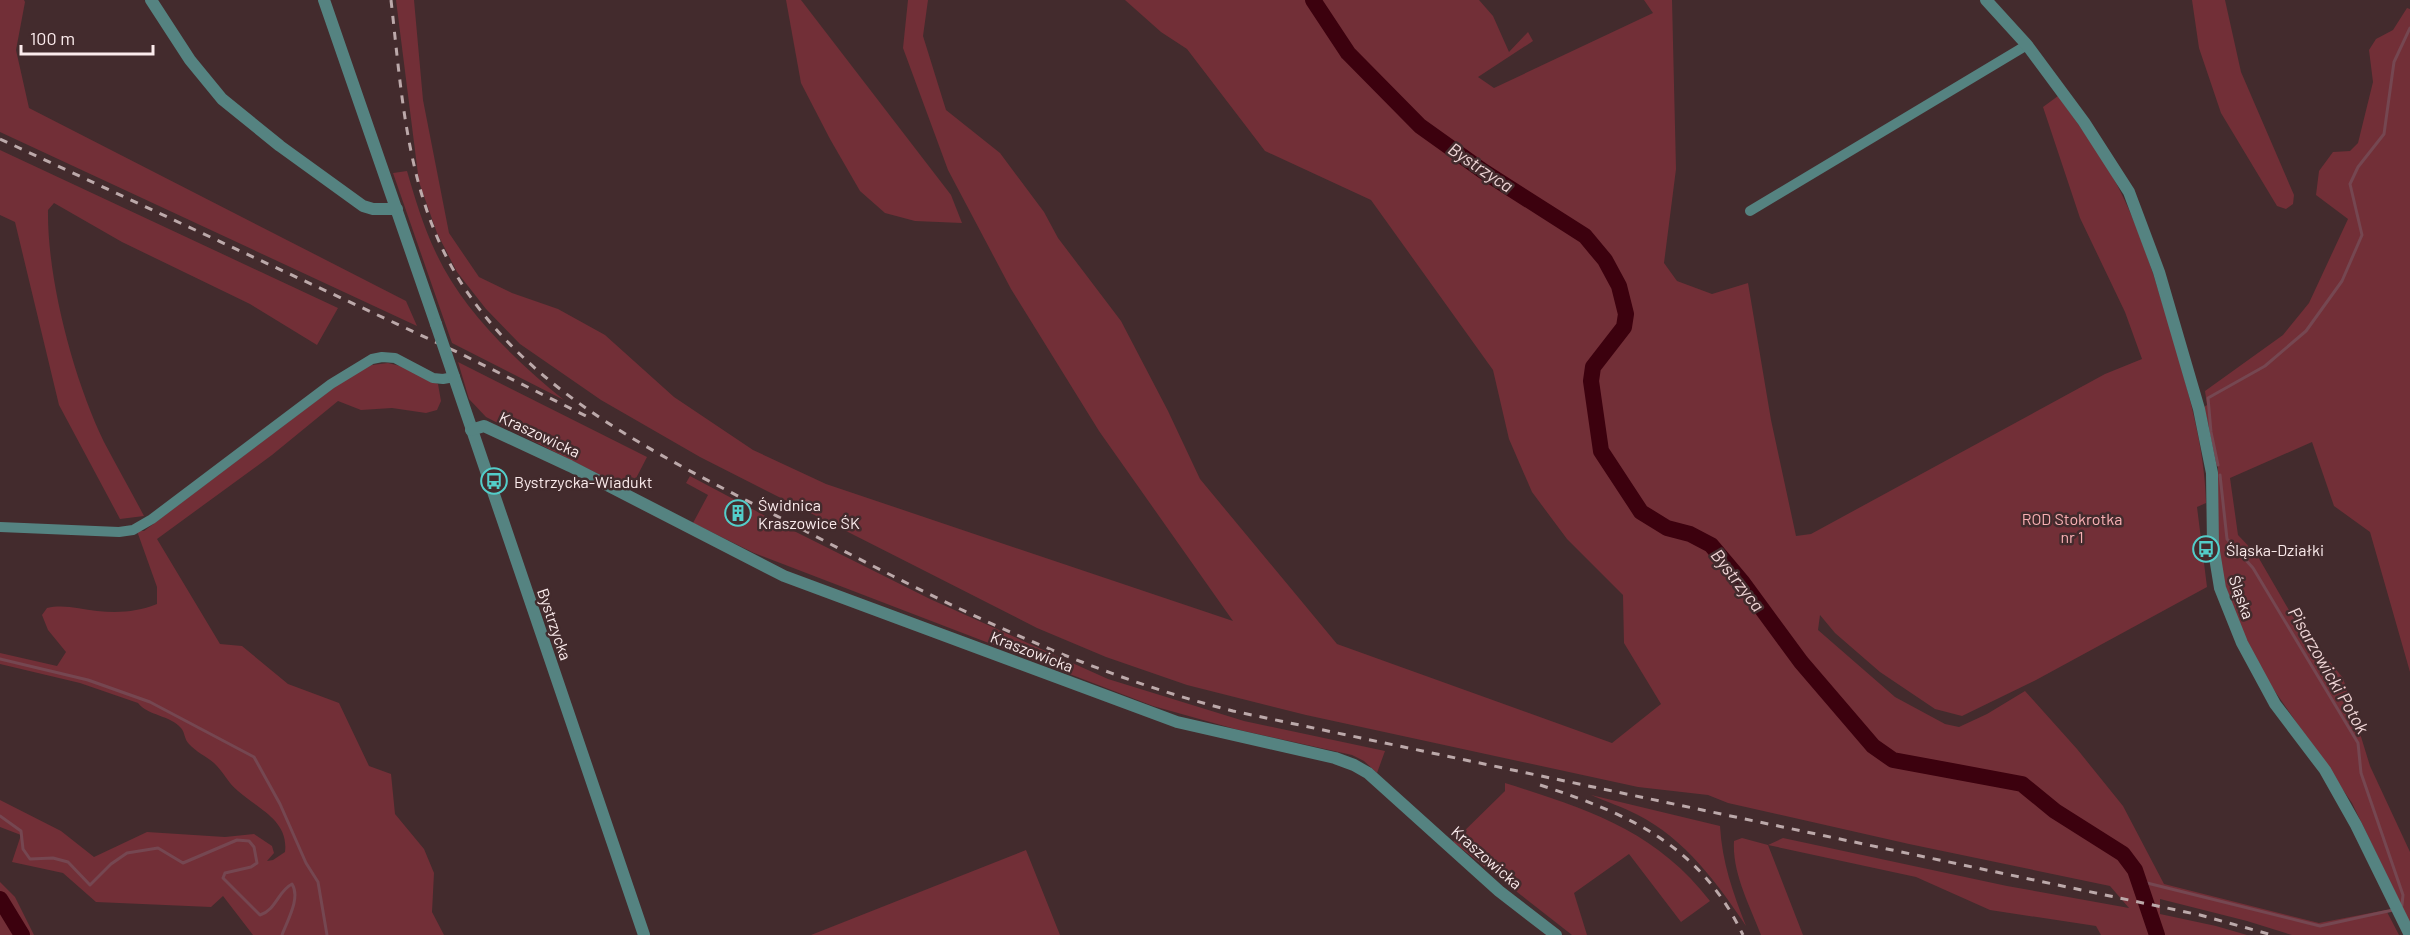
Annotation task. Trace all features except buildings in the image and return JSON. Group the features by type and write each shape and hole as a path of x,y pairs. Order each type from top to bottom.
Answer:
{"street":[{"path":"151,0 190,60 222,99 280,146 363,206 373,209 397,209"},
{"name":"Bystrzycka","path":"324,0 644,935"},
{"name":"Śląska","path":"1986,0 2027,45 2084,122 2129,192 2179,335 2199,409 2212,473 2214,560 2224,599 2242,642 2275,704 2325,770 2356,825 2410,935"},
{"path":"1750,211 2027,45"},
{"path":"0,527 119,532 133,530 152,519 331,384 372,359 395,358 433,378 454,377"},
{"name":"Kraszowicka","path":"471,430 484,426 570,466 795,580 1177,722 1335,758 1354,765 1368,773 1499,891 1556,935"}],"green space":[{"path":"0,0 24,0 25,2 16,50 29,108 406,301 417,326 0,132"},
{"name":"ROD Stokrotka nr 1","path":"396,0 414,0 423,100 449,233 479,277 512,293 558,309 605,335 674,397 753,450 826,484 1233,621 1099,431 1011,289 948,170 903,48 908,0 928,0 923,36 946,110 1000,153 1044,212 1058,238 1121,321 1200,479 1337,644 1612,743 1661,704 1624,643 1623,595 1567,539 1532,492 1509,439 1493,370 1371,200 1265,151 1187,49 1161,32 1125,0 1479,0 1493,16 1509,52 1528,32 1533,41 1478,77 1494,88 1653,13 1644,0 1672,0 1676,169 1664,263 1677,281 1712,294 1748,283 1771,420 1796,536 1811,534 2105,374 2142,359 2125,312 2080,218 2043,107 2058,96 2116,183 2134,221 2148,259 2173,338 2195,420 2203,461 2206,503 2197,507 2207,587 2036,680 1962,716 1935,709 1880,672 1835,633 1820,615 1818,630 1895,697 1945,724 1959,727 1987,714 2025,691 2077,749 2123,806 2164,884 2319,923 2386,910 2399,935 2292,935 2160,899 2160,914 2247,935 2101,935 2096,926 1990,910 1916,877 1768,845 1783,838 2007,886 2129,908 2110,886 1909,844 1728,803 1708,795 1638,787 1306,715 1187,685 1106,657 1037,628 700,457 601,400 520,344 486,309 457,272 437,233 419,182"},
{"path":"786,0 801,0 951,195 962,223 915,221 885,213 860,191 801,83"},
{"path":"2192,0 2225,0 2241,72 2294,195 2293,204 2286,209 2277,206 2221,113 2199,48"},
{"path":"2407,8 2410,9 2410,672 2370,532 2334,506 2312,442 2230,478 2238,535 2257,555 2293,617 2343,678 2370,766 2410,852 2410,923 2352,803 2263,674 2242,631 2224,583 2218,555 2218,465 2204,407 2207,405 2205,391 2283,335 2309,303 2348,219 2316,195 2319,171 2333,152 2350,151 2358,143 2373,82 2369,50 2376,39 2393,30"},
{"path":"0,150 338,308 317,345 250,304 122,242 54,203 48,210 49,238 57,298 64,329 93,417 144,516 120,519 59,405 15,222 0,215"},
{"path":"407,171 431,243 460,295 509,351 564,400 452,343 393,173"},
{"path":"458,362 647,457 630,490 486,417 469,399"},
{"path":"388,363 404,367 438,384 441,401 437,410 426,413 392,408 361,410 338,401 272,455 157,539 220,644 242,646 288,684 339,703 369,766 391,774 395,814 424,849 434,873 432,912 444,935 253,935 223,896 211,907 96,902 63,873 12,862 21,835 0,827 0,800 61,831 94,857 147,832 225,837 254,834 272,846 274,853 267,861 285,852 285,841 277,823 234,788 214,763 192,747 182,730 171,720 147,711 138,703 80,683 0,664 0,653 57,666 66,652 48,630 42,615 47,608 66,607 120,612 157,604 157,587 137,531 144,531 352,374 372,365"},
{"path":"690,476 930,599 1108,679 1244,721 1385,751 1377,773 1364,761 1352,755 1235,729 1153,706 754,553 693,523 708,495 686,483"},
{"path":"1505,783 1564,802 1618,825 1643,839 1689,877 1710,901 1681,922 1629,854 1574,893 1587,935 1572,935 1453,842 1505,791"},
{"path":"1591,795 1720,826 1729,877 1746,926 1712,879 1671,837 1638,815"},
{"path":"1742,838 1768,845 1803,935 1761,935 1747,901 1736,865 1734,841"},
{"path":"1026,850 1060,935 811,935"},
{"path":"0,882 15,897 34,935 0,935"}],"waterway":[{"name":"Bystrzyca","path":"1313,0 1348,53 1420,126 1483,171 1585,236 1605,260 1619,286 1626,314 1624,327 1593,367 1591,381 1601,451 1641,512 1667,528 1690,534 1711,545 1743,583 1801,662 1873,746 1893,760 2022,784 2055,811 2123,854 2135,870 2157,935"},
{"name":"Pisarzowicki Potok","path":"2218,465 2211,432 2208,398 2265,366 2306,331 2342,281 2362,235 2350,184 2358,167 2384,134 2394,62 2410,28"},
{"name":"Pisarzowicki Potok","path":"2220,475 2227,539 2253,568 2358,743 2361,773 2403,895 2402,905 2399,907"},
{"path":"0,659 88,680 150,702 254,757 280,804 306,863 318,882 327,935"},
{"path":"0,816 21,831 23,849 30,859 53,858 68,862 90,885 111,864 127,853 158,848 183,863 237,840 249,841 254,847 257,863 251,867 225,873 223,878 260,915 270,909 283,891 292,884 294,903 282,935"},
{"name":"Pisarzowicki Potok","path":"2139,881 2320,926 2393,910"},
{"path":"0,899 22,935"}],"railway":[{"path":"391,0 410,145 428,215 442,249 460,281 491,323 527,361 567,394 610,424 655,452 900,580 1063,655 1175,695 1233,711 2200,915 2272,935"},
{"path":"0,139 457,352 588,417"},
{"path":"1540,785 1603,808 1659,837 1706,878 1726,904 1743,935"}],"place":[{"name":"Bystrzycka-Wiadukt","path":"494,481"},
{"name":"Świdnica Kraszowice ŚK","path":"738,513"},
{"name":"Śląska-Działki","path":"2206,549"}]}
